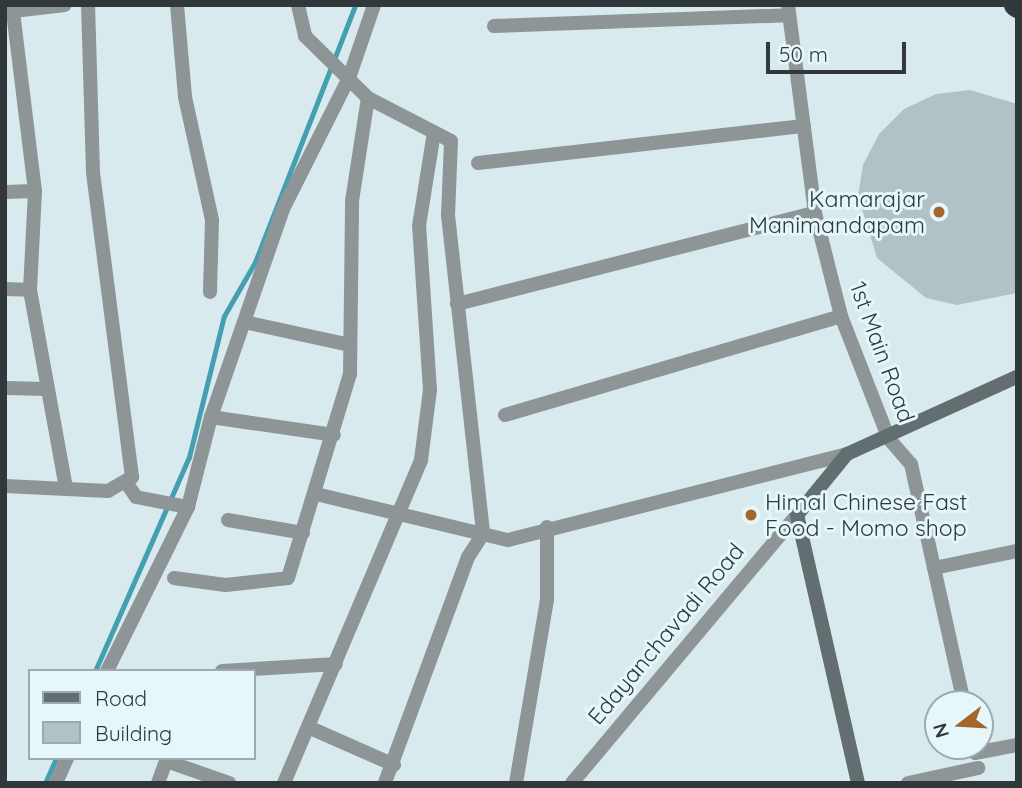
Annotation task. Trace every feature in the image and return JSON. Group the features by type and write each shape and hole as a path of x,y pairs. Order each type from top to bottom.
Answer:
{"street":[{"path":"65,5 9,11 35,191 30,290 66,489"},
{"path":"88,5 93,172 132,461 128,485 136,497 188,507"},
{"path":"177,5 185,97 212,220 210,292"},
{"path":"298,5 305,36 368,98 451,141 448,215 484,534 468,557 394,765 385,783"},
{"path":"108,669 188,507 211,417 283,209 374,5"},
{"path":"494,26 789,10"},
{"name":"1st Main Road","path":"789,10 815,213 841,316 889,439 911,464 961,690"},
{"path":"174,578 226,585 288,578 334,435 350,345 352,201 368,98"},
{"path":"478,163 804,126"},
{"path":"284,783 404,512 421,460 430,390 419,226 434,132"},
{"path":"5,192 35,191"},
{"path":"457,304 815,213"},
{"path":"5,289 30,290"},
{"path":"505,415 841,316"},
{"path":"244,322 350,345"},
{"path":"316,494 404,512 508,540 547,527 847,454 889,439 1017,377"},
{"path":"5,388 47,390"},
{"path":"211,417 334,435"},
{"path":"847,454 797,515 858,783"},
{"path":"5,486 66,489 128,485"},
{"name":"Edayanchavadi Road","path":"572,783 797,515"},
{"path":"228,520 303,533"},
{"path":"516,783 547,599 547,527"},
{"path":"934,568 1017,551"},
{"path":"251,669 337,663"},
{"path":"308,727 394,765"},
{"path":"994,748 1017,745"},
{"path":"55,783 66,760"},
{"path":"158,783 166,760 229,783"},
{"path":"908,783 980,775"}],"building":[{"name":"Kamarajar Manimandapam","path":"970,90 1017,104 1017,293 957,305 926,298 877,258 858,196 863,165 879,134 904,109 936,94"}],"waterway":[{"path":"96,669 189,457 224,316 255,262 355,5"},
{"path":"45,783 55,760"}],"place":[{"name":"Kamarajar Manimandapam","path":"939,212"},
{"name":"Himal Chinese Fast Food - Momo shop","path":"751,515"}]}
